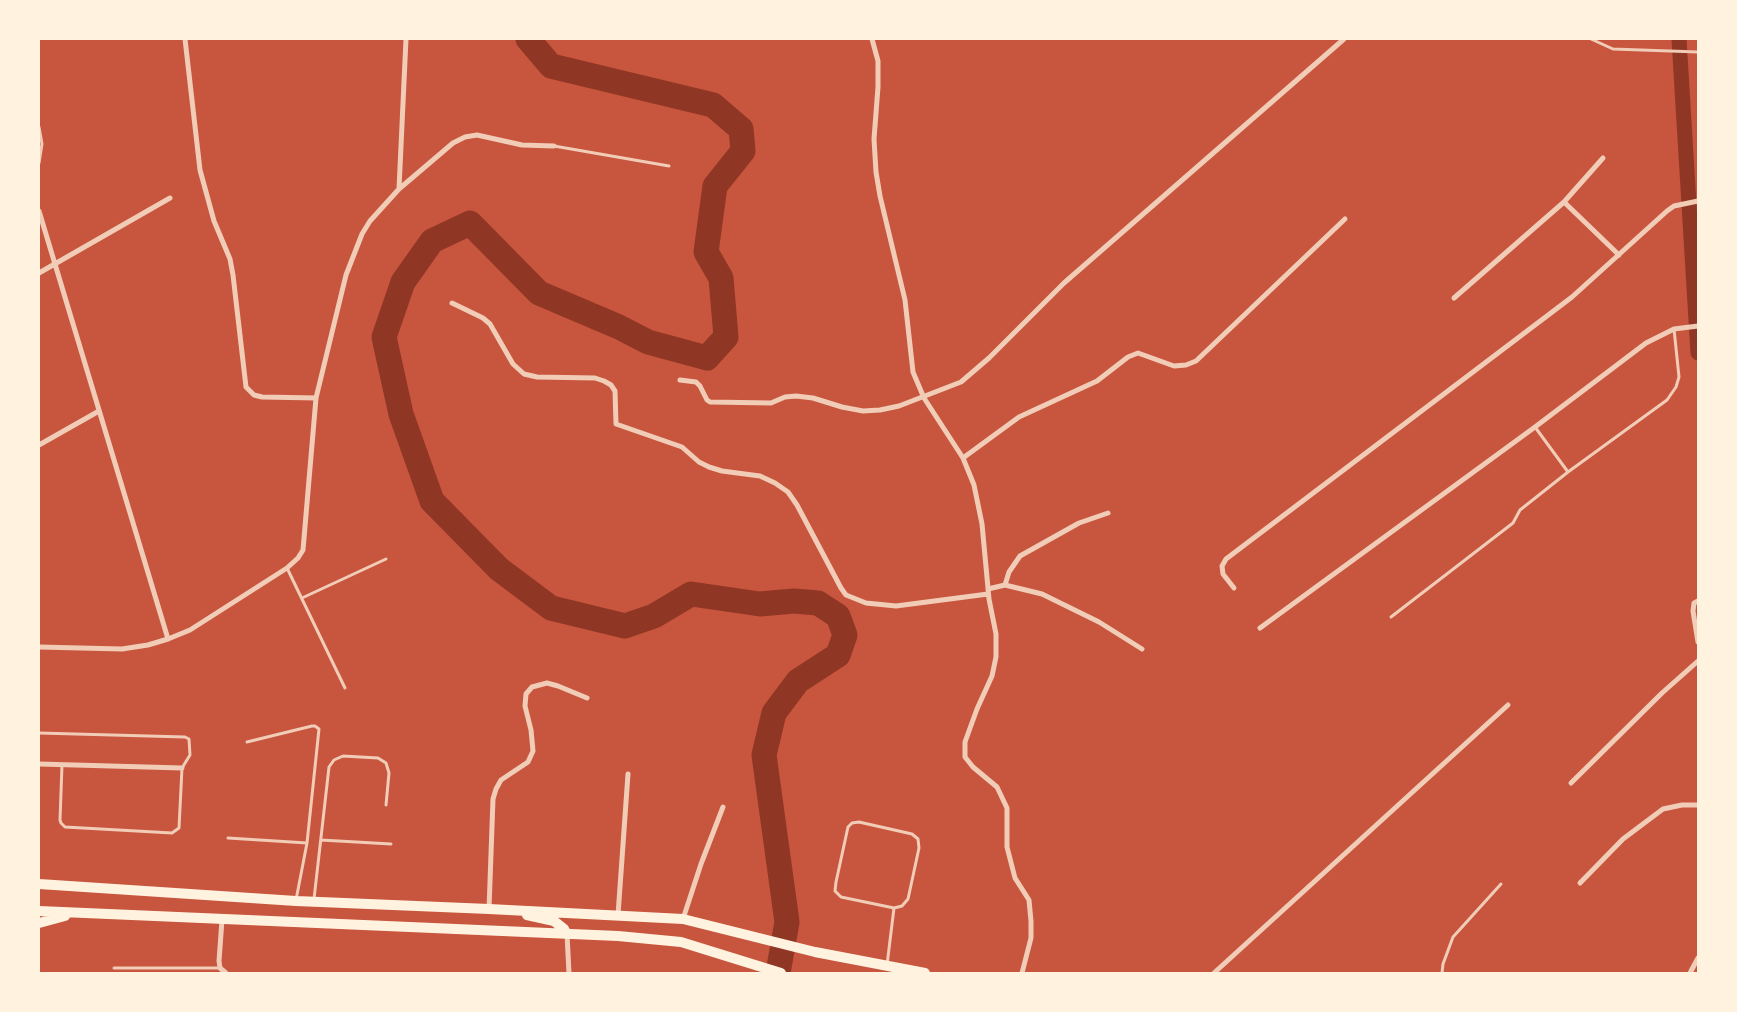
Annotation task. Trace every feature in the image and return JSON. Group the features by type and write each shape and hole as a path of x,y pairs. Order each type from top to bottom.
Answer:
{"highway":[{"path":"39,884 313,902 684,919 888,970 925,973"},
{"path":"513,910 554,921 567,934"},
{"path":"39,911 618,936 681,942 781,973"},
{"path":"39,923 73,913"}],"street":[{"path":"185,39 200,170 214,221 230,260 246,387 254,395 262,397 316,398"},
{"path":"399,189 406,39"},
{"path":"872,39 878,62 874,139 876,172 905,300 913,372 924,398 963,458 974,485 982,524 988,591 996,634 996,657 992,676 965,742 965,757 973,768 997,787 1007,808 1007,847 1015,878 1029,900 1031,921 1031,938 1022,973"},
{"path":"680,380 696,382 710,402 771,404 785,397 796,396 813,398 863,411 890,409 924,398 961,382 989,358 1064,283 1344,39"},
{"path":"39,648 122,648 148,645 168,639 190,630 287,568 298,558 303,550 316,398 346,275 356,248 370,222 399,189 453,143 465,137 476,135 522,145 554,146"},
{"path":"1454,298 1564,202 1603,158"},
{"path":"39,273 170,198"},
{"path":"1564,202 1619,255"},
{"path":"1234,588 1224,574 1222,566 1226,559 1572,298 1674,206 1698,202"},
{"path":"39,211 168,639"},
{"path":"963,458 1019,417 1097,380 1128,357 1138,353 1174,366 1186,365 1196,361 1345,219"},
{"path":"452,303 484,318 490,324 513,364 524,374 595,378 604,381 611,385 615,391 616,424 682,447 699,462 709,467 722,471 760,476 775,482 788,492 797,505 840,588 846,595 866,603 896,606 988,591 1005,585 1042,594 1099,622 1142,649"},
{"path":"1260,628 1535,427 1646,343 1674,330 1698,326"},
{"path":"39,445 99,411"},
{"path":"1005,585 1009,572 1020,556 1079,523 1108,513"},
{"path":"1698,601 1694,603 1693,611 1698,642"},
{"path":"1570,782 1698,661"},
{"path":"489,909 493,799 496,788 501,780 528,762 533,751 531,730 525,706 526,694 532,687 547,683 587,698"},
{"path":"1214,973 1508,705"},
{"path":"39,764 182,768"},
{"path":"618,915 628,774"},
{"path":"1580,883 1623,839 1663,809 1682,805 1698,805"},
{"path":"684,919 701,864 723,807"},
{"path":"222,920 220,968 226,973"},
{"path":"567,934 569,973"},
{"path":"1690,973 1698,958"}],"lane":[{"path":"1591,39 1613,49 1698,52"},
{"path":"39,127 42,144 39,163"},
{"path":"554,146 669,166"},
{"path":"1391,617 1513,523 1520,510 1568,472 1667,400 1676,387 1679,377 1674,330"},
{"path":"1535,427 1568,472"},
{"path":"302,598 386,559"},
{"path":"287,568 345,688"},
{"path":"247,742 312,726 319,730 307,843 296,901"},
{"path":"39,732 185,737 190,741 190,755 182,768 180,825 178,830 172,833 69,828 62,825 60,820 62,765"},
{"path":"313,902 329,767 334,760 343,756 378,758 386,763 389,773 386,806"},
{"path":"859,822 912,834 918,839 908,899 902,906 894,908 842,897 835,891 848,827 852,823 859,822"},
{"path":"228,838 307,843"},
{"path":"321,840 391,844"},
{"path":"1442,973 1443,964 1453,937 1501,884"},
{"path":"888,970 894,908"},
{"path":"114,968 220,968"}],"waterway":[{"path":"528,39 551,66 713,105 741,129 743,151 715,186 706,252 721,278 726,337 707,358 648,342 619,327 539,293 470,223 432,241 403,282 384,337 401,414 432,501 499,569 551,608 625,626 654,616 691,594 760,604 794,601 818,603 838,616 845,635 838,655 798,681 774,713 764,755 787,922 778,973"},
{"path":"1679,39 1698,353"}]}
